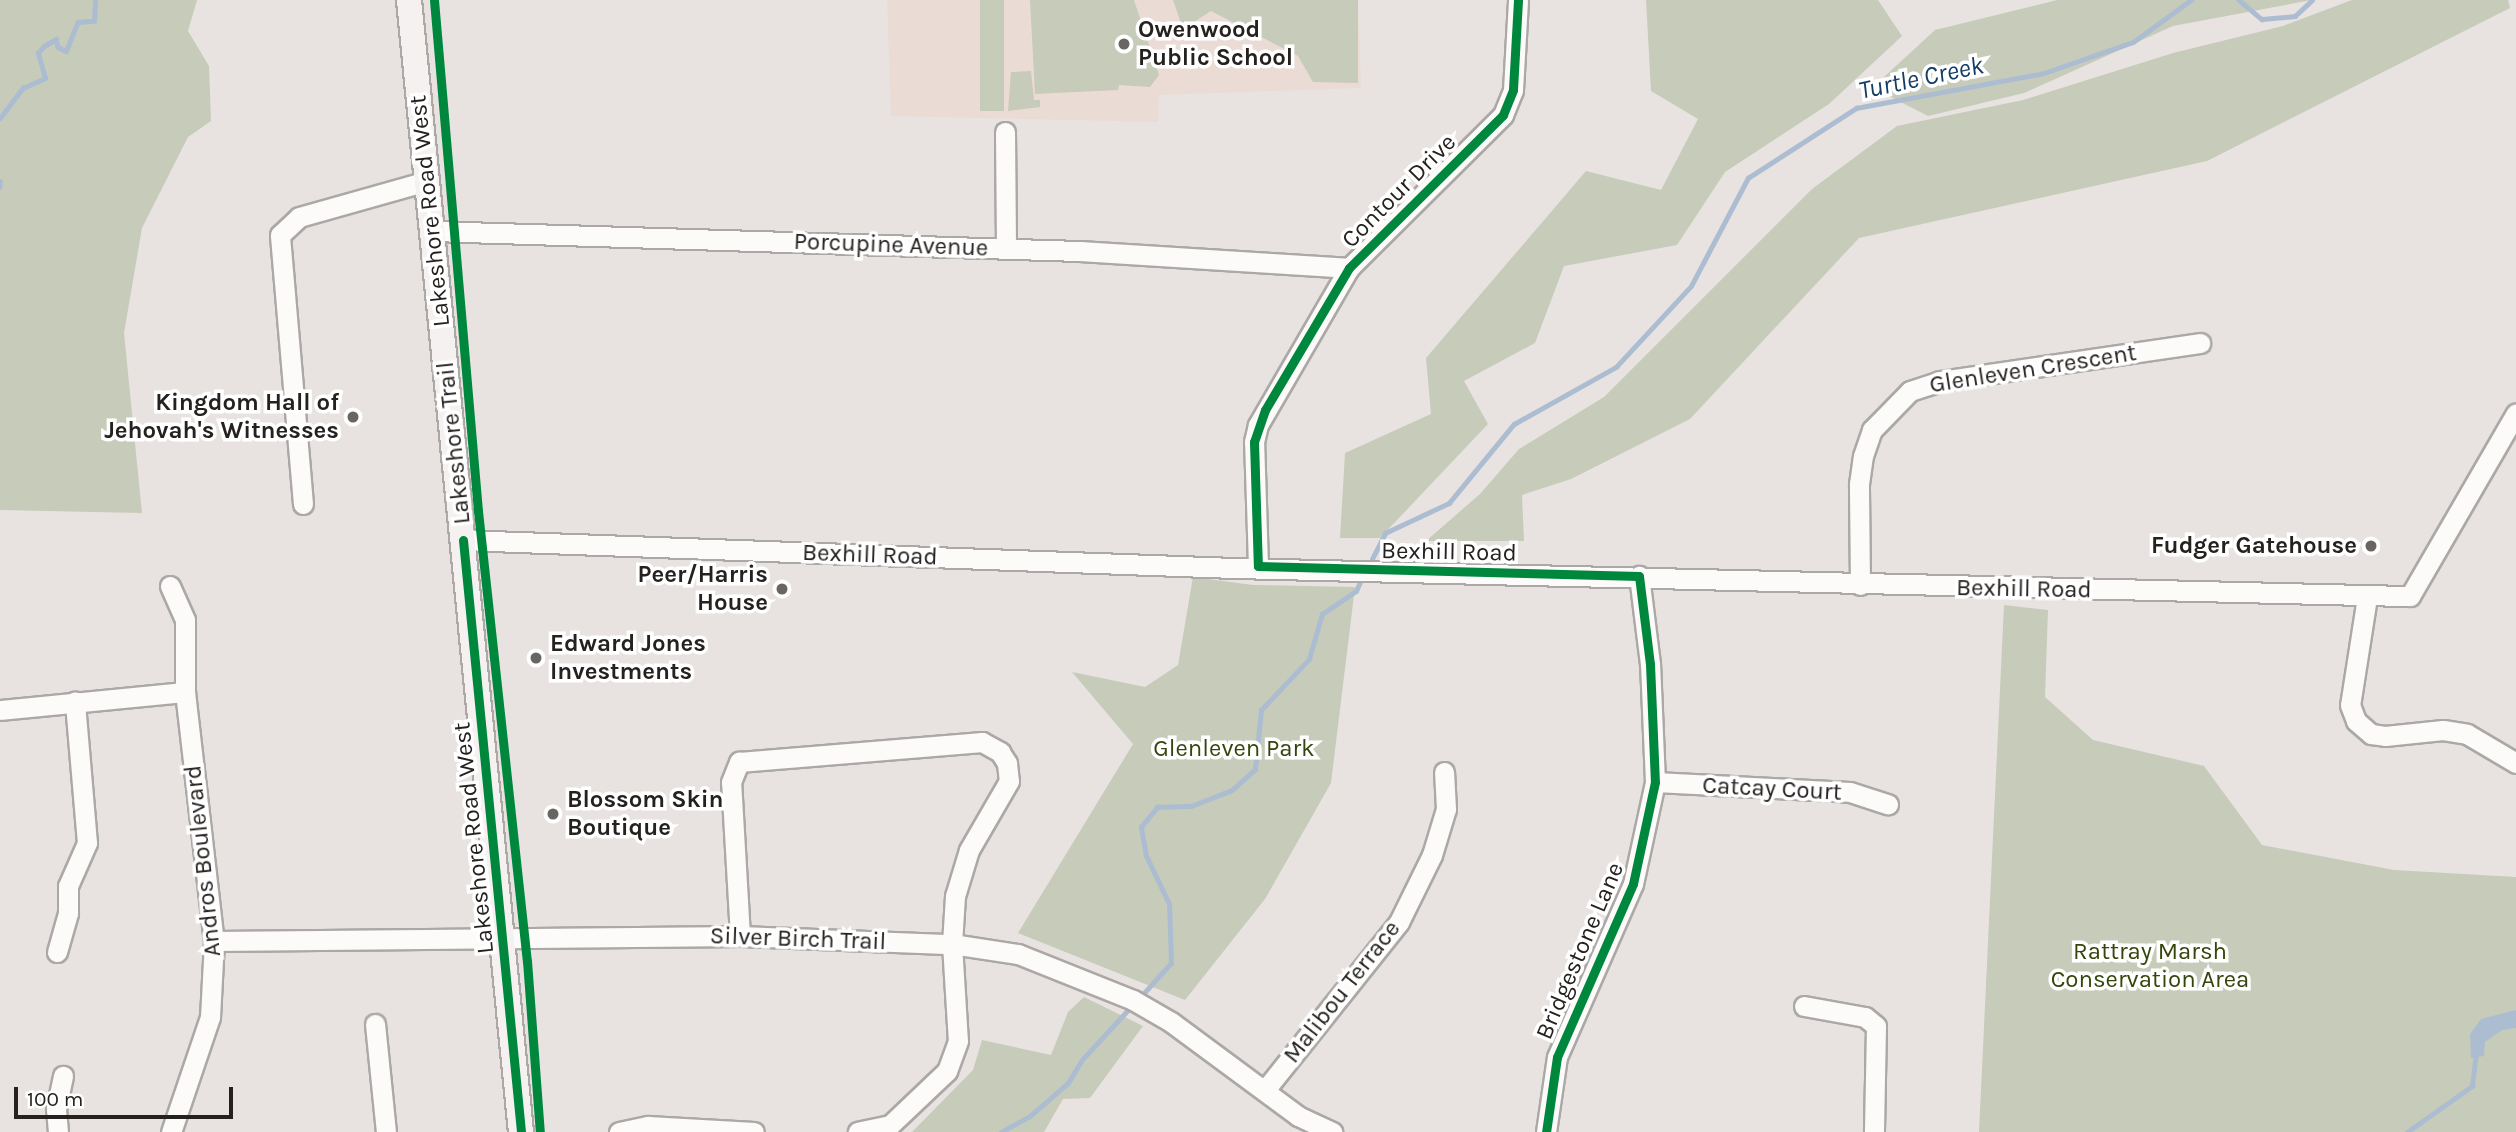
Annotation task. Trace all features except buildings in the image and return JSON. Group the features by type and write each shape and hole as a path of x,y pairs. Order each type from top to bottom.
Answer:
{"main road":[{"name":"Lakeshore Road West","path":"409,0 504,937 521,1132"}],"street":[{"name":"Contour Drive","path":"1258,566 1254,442 1258,425 1349,268 1503,115 1513,90 1518,0"},
{"path":"1005,132 1006,248"},
{"path":"303,504 280,235 299,217 427,181"},
{"name":"Porcupine Avenue","path":"432,231 1006,248 1349,268"},
{"name":"Glenleven Crescent","path":"1860,585 1863,456 1872,430 1910,391 1940,381 2200,343"},
{"name":"Bexhill Road","path":"463,540 1860,585 2410,596 2516,413"},
{"name":"Bridgestone Lane","path":"1546,1132 1557,1056 1633,884 1655,782 1650,664 1639,576"},
{"name":"Andros Boulevard","path":"170,586 184,620 185,692 214,941 210,1017 172,1132"},
{"path":"2367,597 2350,705 2356,721 2371,734 2385,736 2443,730 2468,734 2516,763"},
{"path":"0,710 185,692"},
{"path":"57,952 68,913 68,886 87,844 75,702"},
{"path":"740,936 731,782 739,762 982,742 1000,752 1007,763 1009,780 969,850 955,896 952,944 958,1041 947,1071 890,1125 858,1132"},
{"name":"Malibou Terrace","path":"1265,1090 1399,922 1432,856 1446,809 1444,772"},
{"name":"Catcay Court","path":"1655,782 1850,792 1888,804"},
{"name":"Silver Birch Trail","path":"214,941 740,936 952,944 1018,954 1111,990 1171,1022 1298,1116 1333,1132"},
{"path":"1804,1006 1866,1017 1876,1026 1874,1132"},
{"path":"375,1024 386,1132"},
{"path":"58,1132 56,1109 64,1076"},
{"path":"619,1132 648,1126 754,1132"}],"shaded area":[{"name":"Owenwood Public School","path":"887,0 1358,0 1361,88 1159,95 1158,122 891,116"}],"green space":[{"path":"0,0 197,0 188,31 209,66 211,121 188,137 142,228 124,333 142,513 0,510"},
{"path":"980,0 1004,0 1004,111 980,111"},
{"path":"1030,0 1134,0 1159,75 1150,87 1119,85 1118,90 1035,94"},
{"path":"1173,0 1358,0 1358,83 1313,82 1298,56 1211,11 1183,29"},
{"path":"1646,0 1878,0 1902,36 1829,104 1725,172 1677,245 1564,266 1535,343 1464,381 1488,424 1380,538 1340,538 1345,453 1431,414 1426,358 1586,171 1661,190 1698,119 1651,91"},
{"path":"2057,0 2312,0 2173,26 2024,93 1928,116 1883,93 1884,77 1935,30"},
{"path":"2352,0 2508,0 2510,8 2207,161 1859,238 1690,419 1571,479 1522,495 1524,541 1426,541 1480,494 1519,449 1604,397 1812,189 1897,126 2023,100 2173,53 2283,26"},
{"path":"1031,71 1034,100 1040,100 1040,107 1008,111 1011,72"},
{"name":"Glenleven Park","path":"1193,577 1253,585 1355,587 1331,783 1265,899 1185,1000 1018,933 1133,744 1072,672 1145,687 1178,665"},
{"name":"Rattray Marsh Conservation Area","path":"2004,605 2048,610 2045,697 2093,740 2204,766 2262,845 2394,870 2516,877 2516,1132 1979,1132"},
{"path":"1084,997 1143,1026 1090,1098 1063,1099 1044,1132 912,1132 973,1070 982,1040 1051,1055 1068,1012"}],"water":[{"path":"2516,1010 2516,1028 2502,1030 2485,1042 2484,1056 2471,1058 2470,1034 2481,1019"}],"waterway":[{"path":"0,118 23,88 45,78 38,53 44,46 56,39 58,47 66,51 78,22 94,21 95,0"},
{"name":"Turtle Creek","path":"1372,559 1385,533 1449,503 1514,424 1616,367 1691,286 1748,178 1856,108 2044,73 2133,42 2191,0"},
{"name":"Turtle Creek","path":"2239,0 2262,19 2295,16 2312,0"},
{"path":"0,181 0,187"},
{"name":"Turtle Creek","path":"1144,993 1171,963 1169,904 1146,856 1141,827 1157,807 1191,806 1232,790 1255,769 1261,710 1309,659 1322,614 1356,591 1360,582"},
{"name":"Turtle Creek","path":"1001,1132 1030,1116 1068,1083 1081,1061 1127,1011"},
{"path":"2407,1132 2472,1086 2476,1052"}],"cycle path":[{"name":"Lakeshore Trail","path":"434,0 478,511 527,961 540,1132"},
{"path":"1518,0 1513,90 1503,115 1349,268 1265,410 1254,442 1258,566 1639,576 1650,664 1655,782 1633,884 1557,1057 1546,1132"},
{"path":"463,540 521,1132"}],"place":[{"name":"Owenwood Public School","path":"1124,44"},
{"name":"Kingdom Hall of Jehovah's Witnesses","path":"353,417"},
{"name":"Fudger Gatehouse","path":"2371,546"},
{"name":"Peer/Harris House","path":"782,589"},
{"name":"Edward Jones Investments","path":"536,658"},
{"name":"Blossom Skin Boutique","path":"553,814"}]}
